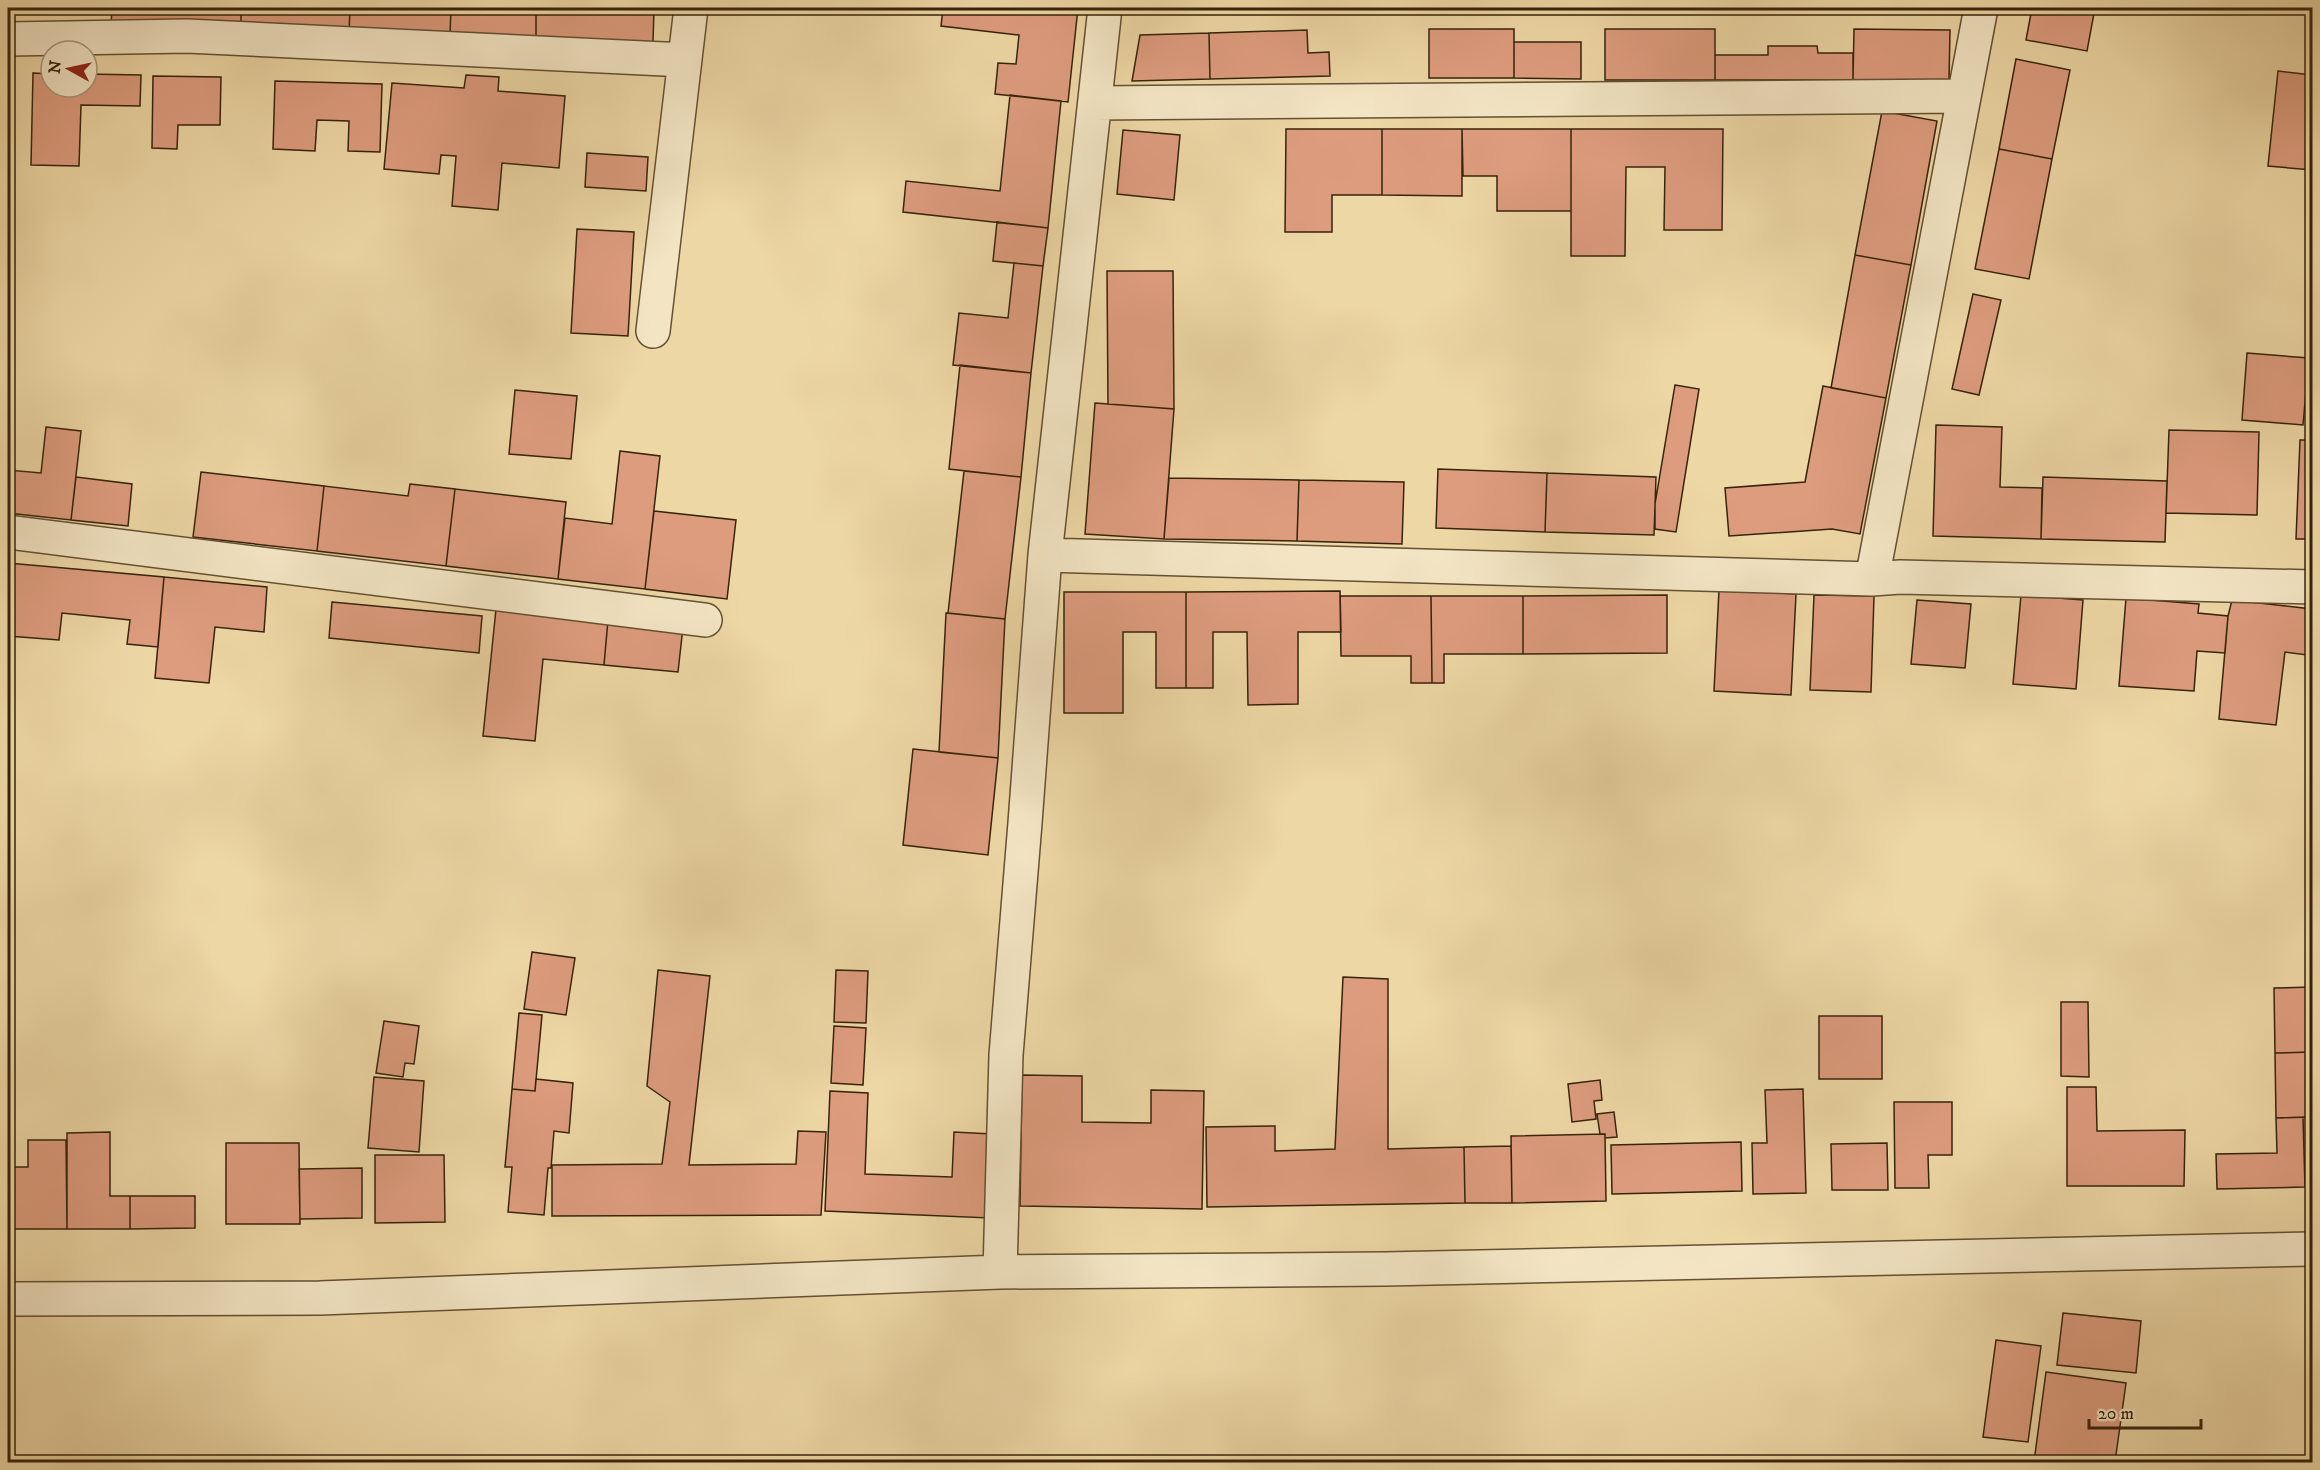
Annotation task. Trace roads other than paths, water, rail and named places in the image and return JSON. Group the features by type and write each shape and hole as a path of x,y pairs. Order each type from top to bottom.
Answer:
{"street":[{"path":"653,331 691,8"},
{"path":"1000,1272 1005,1054 1045,555 1105,8"},
{"path":"1872,579 1981,8"},
{"path":"8,39 187,36 685,60"},
{"path":"1095,103 1963,96"},
{"path":"8,532 705,620"},
{"path":"1045,555 1872,579 1912,577 2313,587"},
{"path":"8,1299 320,1298 1000,1272 1397,1269 2313,1249"}]}
